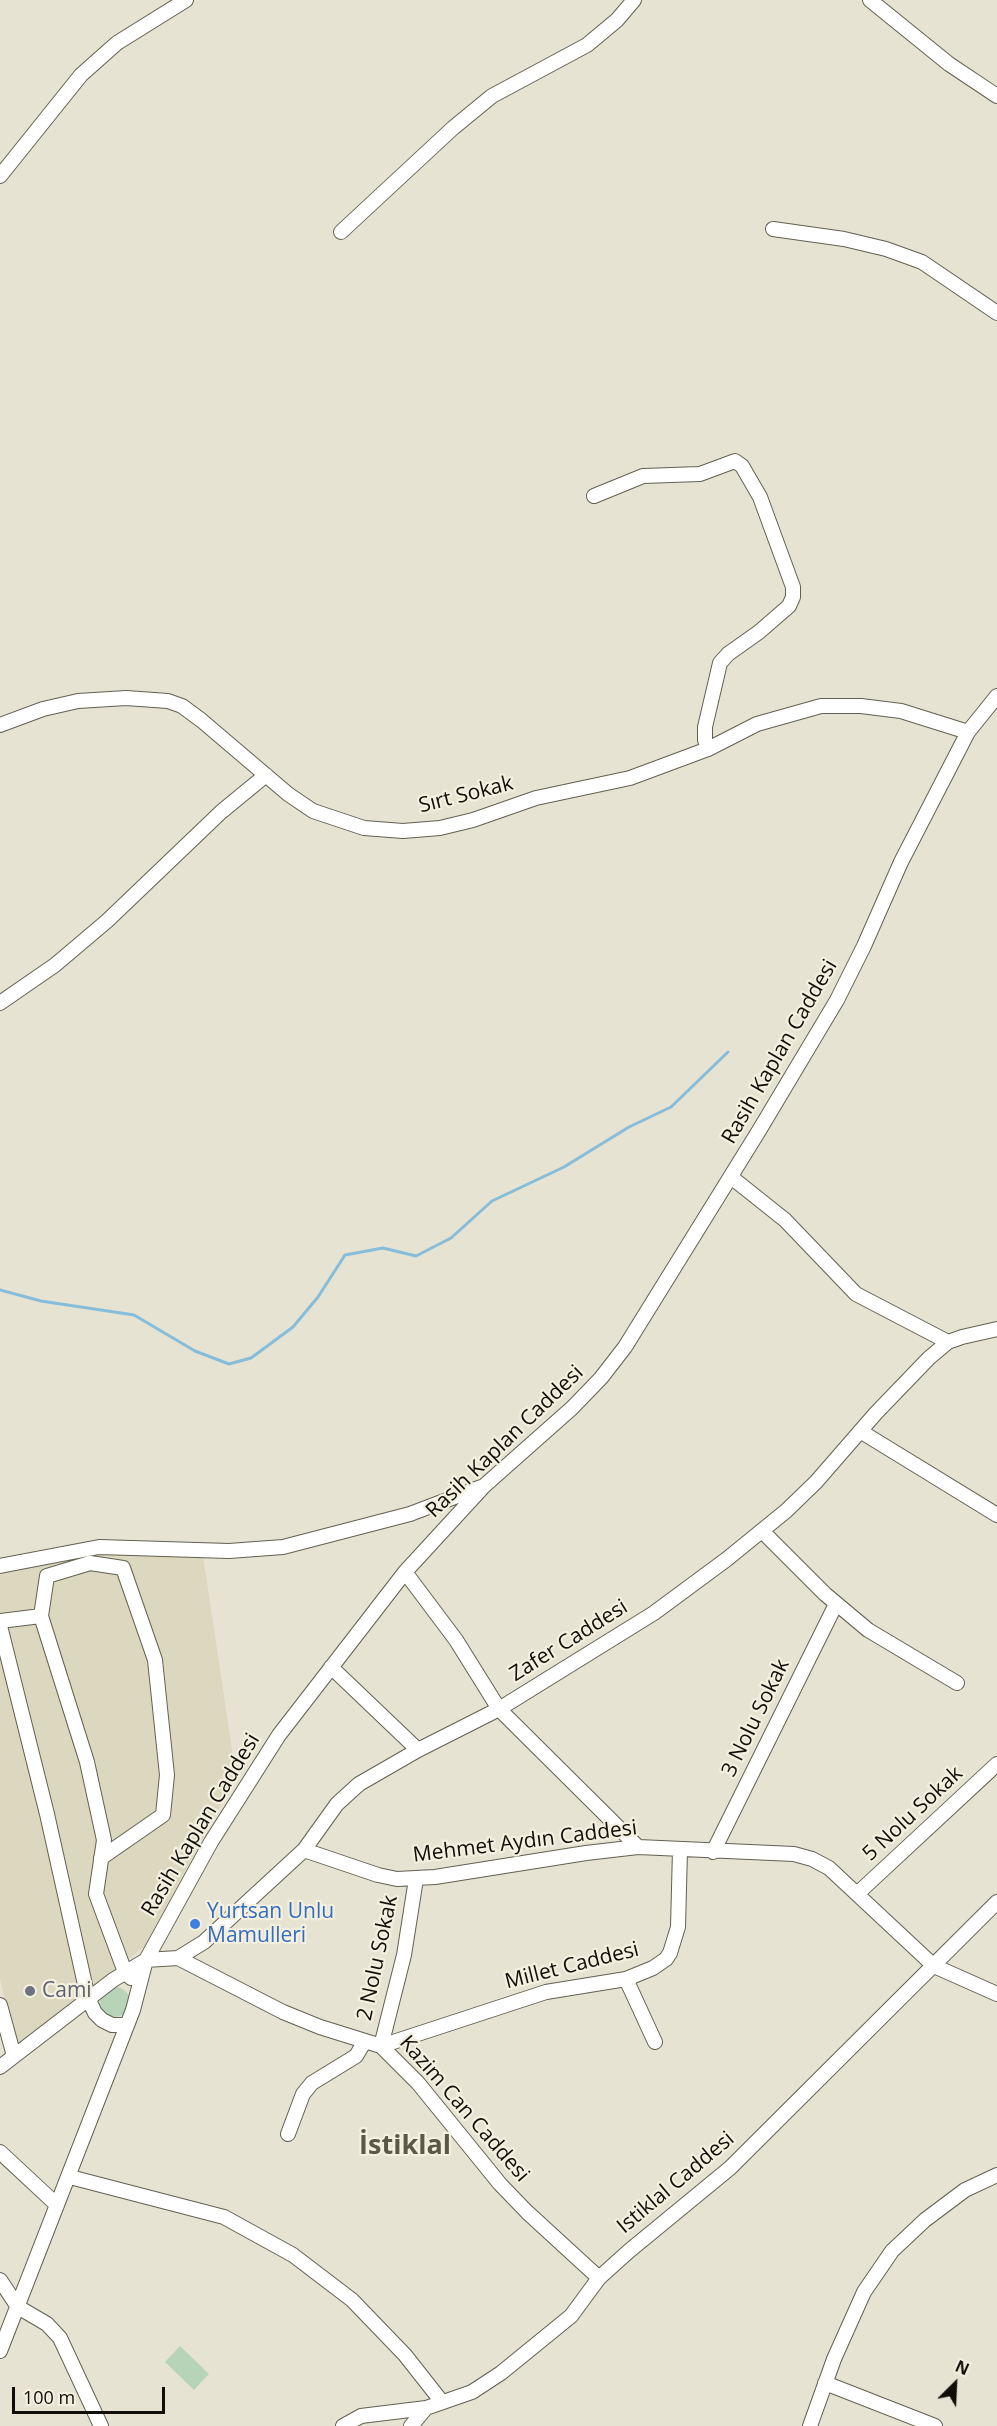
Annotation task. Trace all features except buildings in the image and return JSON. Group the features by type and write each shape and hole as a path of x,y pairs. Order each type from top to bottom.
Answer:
{"street":[{"path":"0,176 81,75 117,43 186,0"},
{"path":"341,232 453,128 492,96 587,45 617,21 634,0"},
{"path":"870,0 950,64 997,96"},
{"path":"773,229 844,239 886,249 922,262 997,313"},
{"path":"594,496 634,479 700,474 735,461 742,466 760,497 793,587 793,597 789,606 759,632 728,654 720,663 705,727 708,749"},
{"name":"Rasih Kaplan Caddesi","path":"0,2351 70,2177 127,2025 146,1960 211,1842 279,1735 405,1572 484,1486 572,1408 601,1378 625,1347 837,1000 901,862 968,732 997,696"},
{"name":"Sırt Sokak","path":"0,725 43,709 78,701 126,698 168,701 182,706 201,720 313,811 364,828 403,831 440,828 473,820 536,798 630,778 708,749 756,724 821,706 861,706 901,711 968,732"},
{"path":"0,1003 55,965 98,929 221,812 266,775"},
{"path":"730,1177 785,1220 856,1293 948,1342"},
{"name":"Zafer Caddesi","path":"146,1960 178,1958 204,1942 304,1850 344,1795 418,1750 499,1709 654,1613 762,1531 816,1482 860,1431 929,1358 948,1342 997,1329"},
{"path":"860,1431 997,1515"},
{"path":"0,1566 99,1547 229,1551 283,1547 410,1514 484,1486"},
{"path":"762,1531 836,1604 868,1630 957,1683"},
{"path":"101,1858 163,1815 167,1774 155,1660 123,1569 90,1563 46,1576 41,1616 87,1762 104,1840 101,1858 96,1894 125,1972 132,1981 137,1994"},
{"path":"405,1572 456,1640 499,1709 638,1847"},
{"name":"3 Nolu Sokak","path":"712,1852 836,1604"},
{"path":"0,1621 41,1616"},
{"path":"0,1626 47,1814 88,1998 95,2013 102,2019 112,2025 127,2025"},
{"path":"331,1666 418,1750"},
{"name":"5 Nolu Sokak","path":"857,1894 997,1764"},
{"name":"Mehmet Aydın Caddesi","path":"304,1850 378,1875 397,1879 416,1879 638,1847 794,1854 813,1859 829,1868 934,1965 997,1994"},
{"name":"Millet Caddesi","path":"381,2046 546,1992 626,1979 653,1968 666,1959 670,1953 678,1927 680,1850"},
{"name":"2 Nolu Sokak","path":"381,2046 404,1955 416,1879"},
{"name":"Istiklal Caddesi","path":"343,2426 361,2416 426,2408 472,2392 501,2373 571,2316 599,2278 730,2168 997,1902"},
{"name":"Kazim Can Caddesi","path":"178,1958 283,2012 381,2046 418,2083 507,2191 599,2278"},
{"path":"0,2067 88,1998 146,1960"},
{"path":"626,1979 655,2042"},
{"path":"0,2005 14,2056"},
{"path":"288,2134 303,2094 312,2083 356,2056 365,2041"},
{"path":"0,2152 57,2205"},
{"path":"810,2426 834,2359 864,2292 892,2251 925,2220 965,2190 997,2175"},
{"path":"70,2177 224,2217 294,2255 352,2300 405,2355 442,2402"},
{"path":"0,2280 18,2307 47,2324 60,2338 100,2426"},
{"path":"825,2383 935,2426"},
{"path":"411,2426 426,2408"}],"shaded area":[{"path":"101,1552 203,1555 236,1777 144,1947 16,2048 0,1979 0,1574"}],"green space":[{"path":"115,1987 121,1988 129,1996 129,2008 121,2016 115,2017 109,2016 101,2008 100,2002 101,1996 109,1988"},
{"path":"180,2346 209,2374 194,2390 165,2362"}],"waterway":[{"path":"0,1290 41,1301 134,1315 195,1351 229,1364 251,1358 293,1327 318,1297 345,1255 383,1248 416,1256 451,1238 492,1201 564,1167 629,1127 671,1107 728,1052"}],"place":[{"name":"Yurtsan Unlu Mamulleri","path":"195,1924"},
{"name":"Cami","path":"30,1991"}],"district":[{"name":"İstiklal","path":"405,2146"}]}
